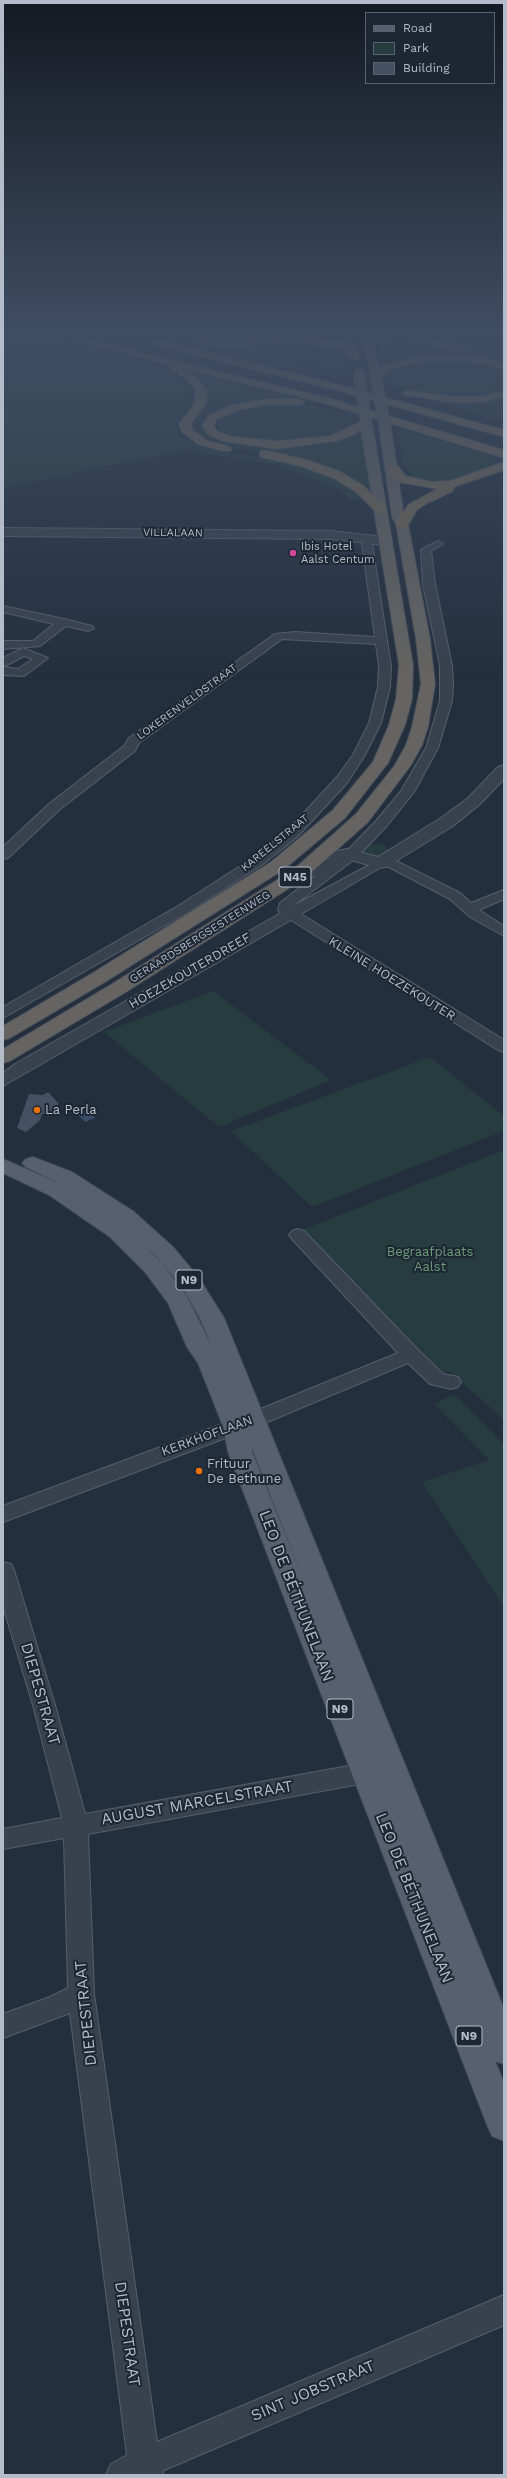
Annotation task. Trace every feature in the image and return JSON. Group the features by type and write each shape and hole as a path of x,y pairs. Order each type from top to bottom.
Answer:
{"highway":[{"path":"240,451 284,458 327,470 354,484 380,510"},
{"name":"GERAARDSBERGSESTEENWEG","path":"3,1034 98,978 277,866 340,814 364,785 390,743 404,698 406,684 406,665 379,535 380,510 372,451"},
{"name":"GERAARDSBERGSESTEENWEG","path":"3,1057 119,988 299,874 362,818 387,788 414,745 427,700 428,666 402,524 398,517 391,472 393,468 390,451"},
{"path":"499,452 495,454 504,459"},
{"path":"393,468 396,475 402,479 433,486 454,483 504,466"},
{"path":"402,524 412,508 422,501 450,488 504,470"}],"main road":[{"name":"LEO DE BÉTHUNELAAN","path":"3,1151 65,1177 125,1216 165,1252 191,1283 212,1318 244,1423 240,1452 378,1771 504,2049"},
{"name":"LEO DE BÉTHUNELAAN","path":"3,1166 57,1190 83,1206 118,1232 153,1267 178,1300 188,1319 198,1347 209,1360 244,1423"},
{"name":"LEO DE BÉTHUNELAAN","path":"378,1771 504,2125"}],"street":[{"name":"VILLALAAN","path":"7,531 379,535"},
{"name":"VILLALAAN","path":"331,535 354,532 379,535"},
{"name":"KAREELSTRAAT","path":"3,1013 176,913 258,861 319,807 342,780 359,755 374,723 384,687 385,666 367,544 379,535"},
{"name":"HOEZEKOUTERDREEF","path":"288,910 368,839 407,792 422,768 439,728 446,701 446,666 429,584 426,550 438,544"},
{"path":"3,609 88,628"},
{"path":"3,663 24,649 36,644 64,622"},
{"name":"LOKERENVELDSTRAAT","path":"3,855 54,808 130,748 133,741 279,636 295,635 382,641"},
{"path":"3,645 24,649 41,657 42,659 20,673 3,671"},
{"name":"HOEZEKOUTERDREEF","path":"3,1081 21,1067 288,910 383,861 452,818 487,789 504,770"},
{"path":"299,874 316,870 337,856 352,854 383,861 455,896 468,909 504,932"},
{"path":"468,909 504,894"},
{"name":"KLEINE HOEZEKOUTER","path":"288,910 504,1047"},
{"path":"298,1235 411,1355 437,1379 451,1382"},
{"name":"KERKHOFLAAN","path":"3,1514 244,1423 411,1355"},
{"name":"DIEPESTRAAT","path":"3,1570 44,1705 76,1825 81,1994 138,2471"},
{"name":"AUGUST MARCELSTRAAT","path":"3,1840 76,1825 378,1771"},
{"path":"3,2026 58,2006 81,1994"},
{"name":"SINT JOBSTRAAT","path":"138,2471 504,2310"}],"green space":[{"path":"3,451 183,451 3,488"},
{"path":"190,451 219,451 289,463 314,470 354,491 360,499 350,500 341,490 279,465"},
{"path":"253,451 364,451 371,490 345,474 316,462"},
{"path":"401,451 474,451 489,455 498,462 495,465 447,481 436,483 413,478 405,467"},
{"path":"378,844 386,846 389,851 378,857 363,852 366,846"},
{"path":"213,991 331,1080 219,1127 104,1032"},
{"path":"430,1057 504,1116 504,1131 312,1207 231,1131"},
{"name":"Begraafplaats Aalst","path":"504,1150 504,1420 449,1371 438,1376 302,1230"},
{"path":"454,1394 504,1444 504,1607 422,1482 489,1460 434,1404"}],"water":[{"path":"85,1108 95,1118 85,1122 74,1111"}],"building":[{"name":"La Perla","path":"48,1092 59,1104 47,1114 42,1114 40,1120 26,1132 17,1128 29,1094 43,1095"}],"place":[{"name":"Ibis Hotel Aalst Centum","path":"293,553"},
{"name":"La Perla","path":"37,1110"},
{"name":"Frituur De Bethune","path":"199,1471"}]}
